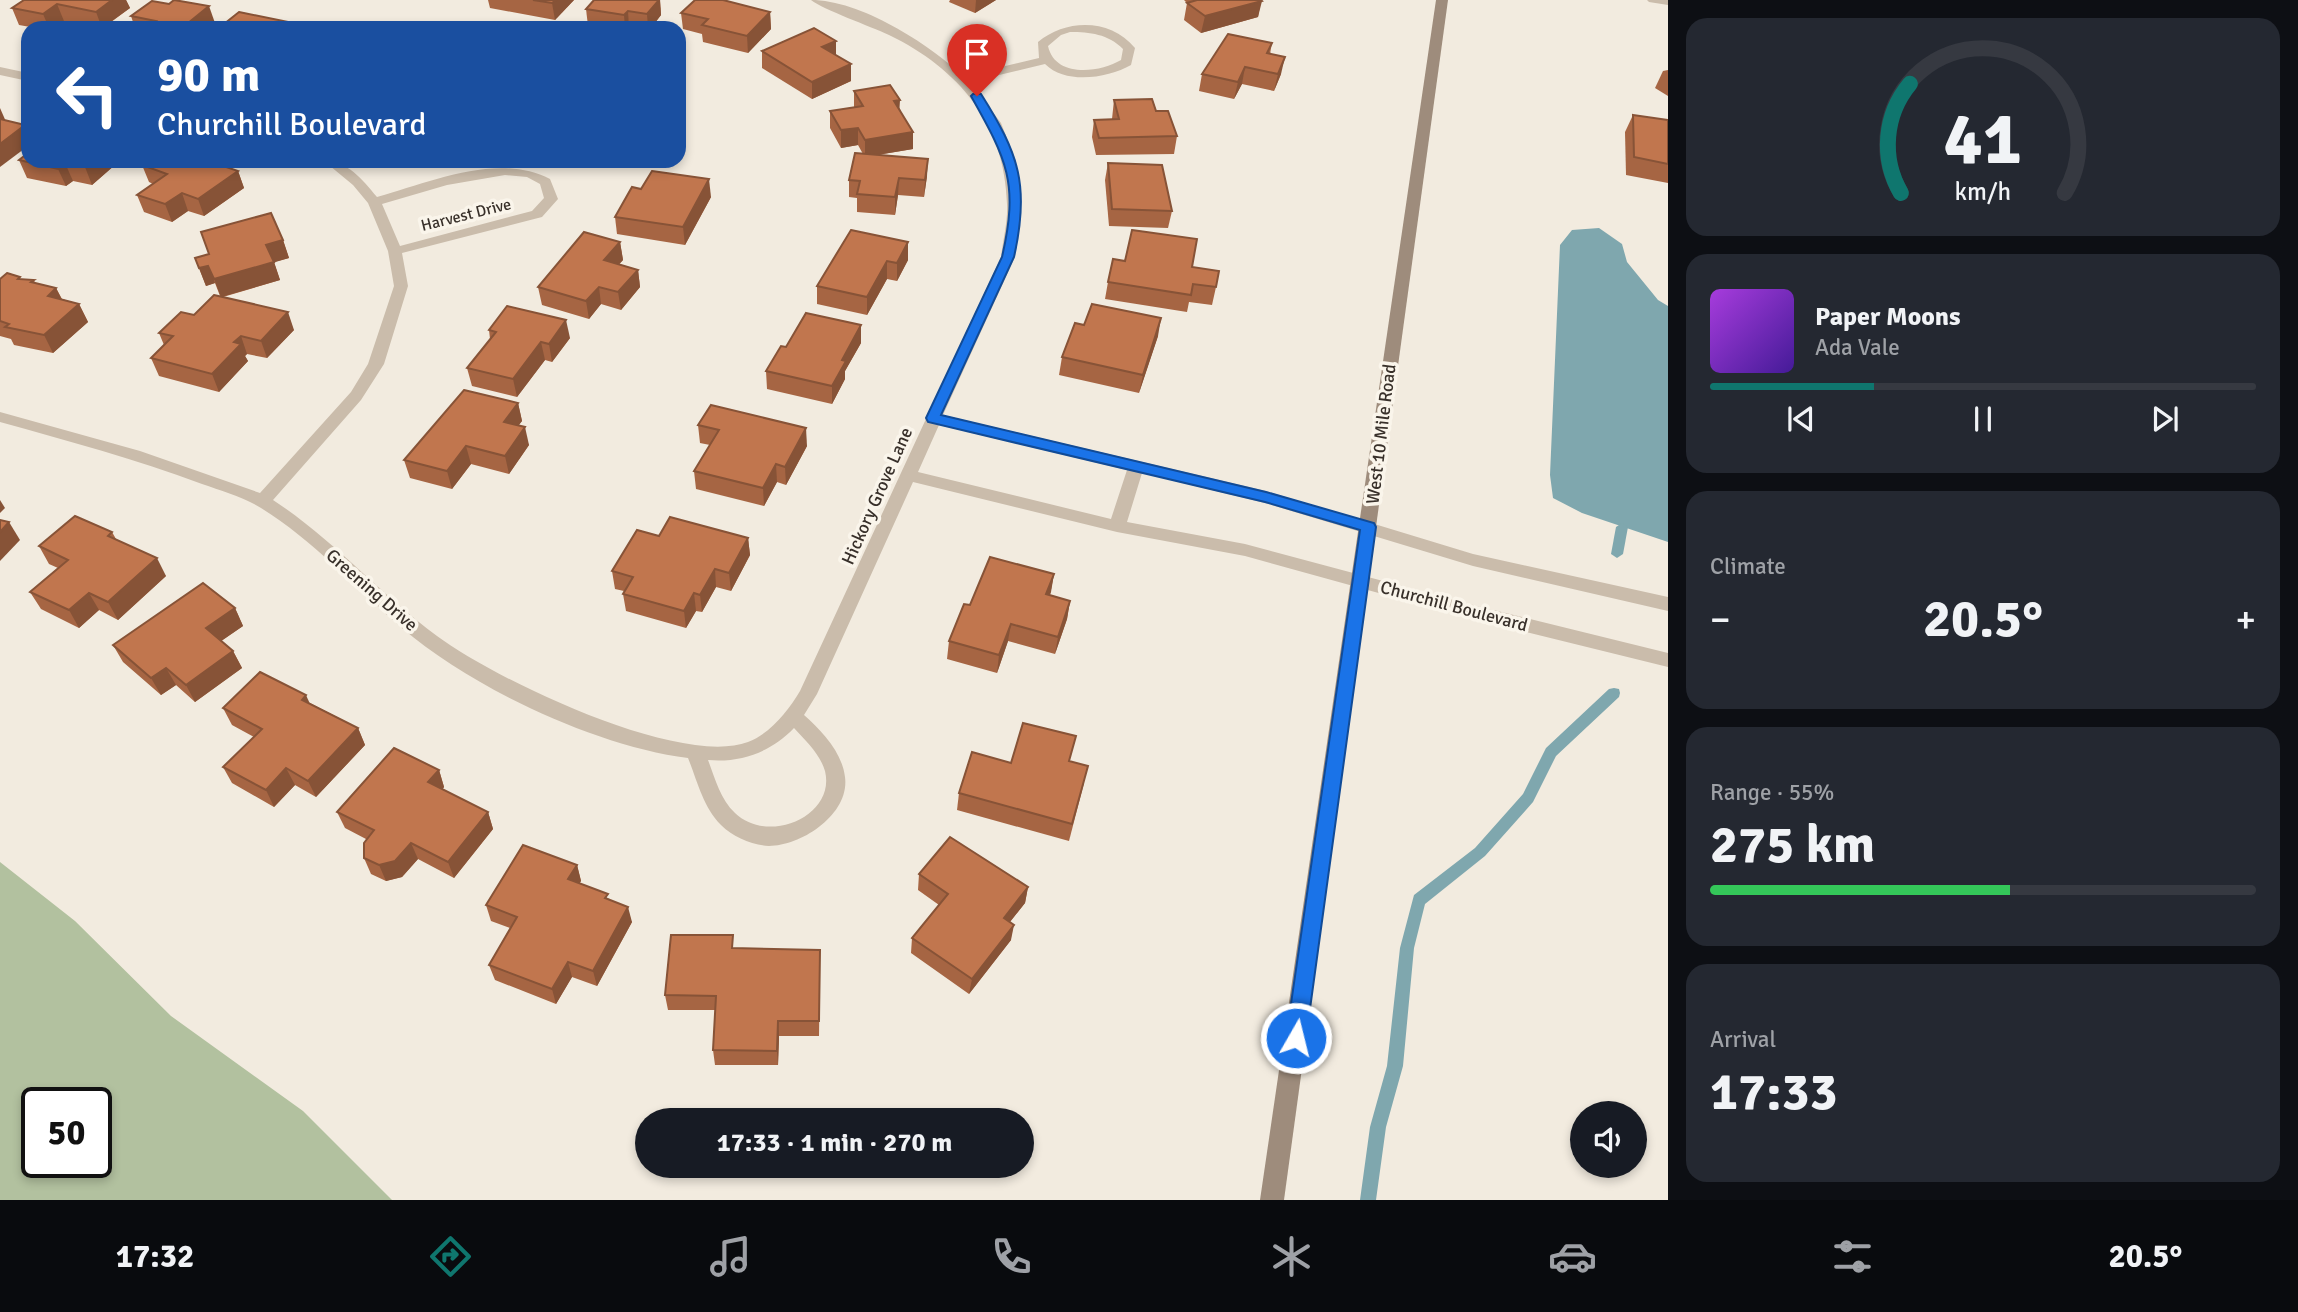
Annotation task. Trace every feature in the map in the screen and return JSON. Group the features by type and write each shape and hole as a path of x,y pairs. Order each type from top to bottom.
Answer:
{"main road":[{"name":"West 10 Mile Road","path":"1272,1200 1442,0"}],"street":[{"name":"Hickory Grove Lane","path":"794,719 1008,257 1014,229 1017,192 1007,150 989,113 965,79 898,33 817,0"},
{"path":"1653,0 1668,2"},
{"path":"965,79 1046,60 1067,71 1095,74 1120,68 1130,55 1129,48 1113,35 1070,29 1057,32 1042,44 1046,60"},
{"path":"0,71 21,76"},
{"path":"263,501 356,396 376,364 401,286 395,251 374,202 358,183 339,168"},
{"name":"Harvest Drive","path":"374,202 500,170 524,171 544,178 549,183 551,199 537,214 395,251"},
{"name":"Greening Drive","path":"0,417 163,463 263,501 312,538 414,628 450,656 502,686 629,737 695,753 721,754 745,751 794,719"},
{"path":"933,418 1266,497 1473,560 1668,604"},
{"path":"1117,526 1136,468"},
{"name":"Churchill Boulevard","path":"908,475 1117,526 1245,550 1668,660"},
{"path":"695,753 723,814 736,826 753,835 774,837 796,830 821,813 833,797 836,780 830,760 814,736 794,719"}],"green space":[{"path":"0,862 75,921 171,1016 303,1111 392,1200 0,1200"}],"water":[{"path":"1599,228 1622,244 1627,262 1658,300 1668,306 1668,542 1582,513 1553,498 1550,475 1560,245 1572,230"}],"building":[{"path":"24,0 112,0 96,12 57,4 43,14 12,8"},
{"path":"174,0 209,6 191,21 156,21 131,16 152,1 169,4"},
{"path":"533,0 556,0 552,3"},
{"path":"594,0 659,0 647,14 628,11 624,15 586,9"},
{"path":"695,0 723,0 770,12 747,36 702,25 708,19 681,13"},
{"path":"1197,0 1262,1 1205,16 1187,3"},
{"path":"239,12 283,21 228,21"},
{"path":"814,28 836,41 822,47 851,64 812,82 762,51"},
{"path":"1228,34 1272,43 1267,53 1285,57 1278,74 1245,67 1238,82 1202,74"},
{"path":"890,85 900,100 894,101 913,132 865,140 858,128 841,130 830,111 863,106 854,91"},
{"path":"1152,99 1156,111 1168,111 1177,136 1099,138 1094,120 1119,119 1114,100"},
{"path":"1633,115 1668,120 1668,164 1634,157"},
{"path":"0,119 21,124 21,128 0,144"},
{"path":"855,153 928,159 925,180 899,178 895,197 857,194 860,181 849,180"},
{"path":"1108,163 1162,165 1172,211 1112,209"},
{"path":"150,168 229,168 238,171 198,199 182,193 165,204 137,195 167,174"},
{"path":"652,171 709,179 683,227 615,217 632,187 641,189"},
{"path":"271,213 283,240 266,245 274,262 214,279 208,266 199,268 195,258 209,254 201,232"},
{"path":"851,230 908,242 897,263 887,261 867,297 817,286"},
{"path":"1132,230 1197,239 1192,267 1219,271 1216,287 1193,284 1191,295 1108,282 1113,259 1125,261"},
{"path":"584,232 620,242 604,260 638,270 618,292 599,287 586,301 538,287"},
{"path":"7,273 20,277 18,279 34,280 31,282 56,288 48,296 79,304 44,335 5,327 9,324 0,321 0,279"},
{"path":"214,295 288,312 261,341 241,336 234,342 241,344 212,374 151,358 173,336 159,333 181,312 194,315"},
{"path":"1092,304 1161,318 1143,375 1062,357 1075,323 1084,325"},
{"path":"507,306 566,320 549,344 541,342 513,379 467,368 496,332 489,330"},
{"path":"806,313 861,325 842,360 846,361 832,386 766,371 781,346 786,347"},
{"path":"464,390 518,403 504,422 525,427 505,456 466,446 447,471 404,460"},
{"path":"711,405 806,428 785,467 776,464 763,488 694,471 719,430 698,425"},
{"path":"75,516 112,532 108,536 157,558 108,602 89,593 69,610 30,592 68,560 39,546"},
{"path":"670,517 748,538 729,573 715,569 700,595 694,593 684,611 623,594 633,577 612,571 637,530 659,536"},
{"path":"0,520 9,522 0,532"},
{"path":"990,557 1054,574 1046,594 1070,601 1058,637 1011,624 999,655 949,641 964,604 970,605"},
{"path":"203,583 235,608 206,628 233,651 186,685 166,668 151,678 113,645"},
{"path":"260,672 306,695 302,700 358,728 308,781 286,768 266,790 223,767 262,729 223,708"},
{"path":"1023,723 1076,736 1069,761 1088,766 1072,824 959,793 972,752 1011,763"},
{"path":"394,748 439,770 428,782 488,812 448,862 411,843 395,861 379,865 364,858 364,843 374,830 337,812"},
{"path":"950,837 1028,887 1004,918 1014,925 972,979 912,938 948,894 919,874"},
{"path":"523,845 577,865 568,879 608,894 605,898 628,907 593,971 568,962 552,989 489,965 517,917 486,905"},
{"path":"671,935 733,935 732,948 820,950 819,1021 778,1021 777,1051 713,1050 716,996 665,995"}],"waterway":[{"path":"1617,554 1622,527"},
{"path":"1368,1200 1378,1127 1395,1066 1407,948 1419,900 1480,852 1528,798 1551,752 1614,693"}],"route":[{"path":"977,96 989,113 1007,150 1017,192 1014,229 1008,257 933,418 1266,497 1368,527 1296,1038"}]}
